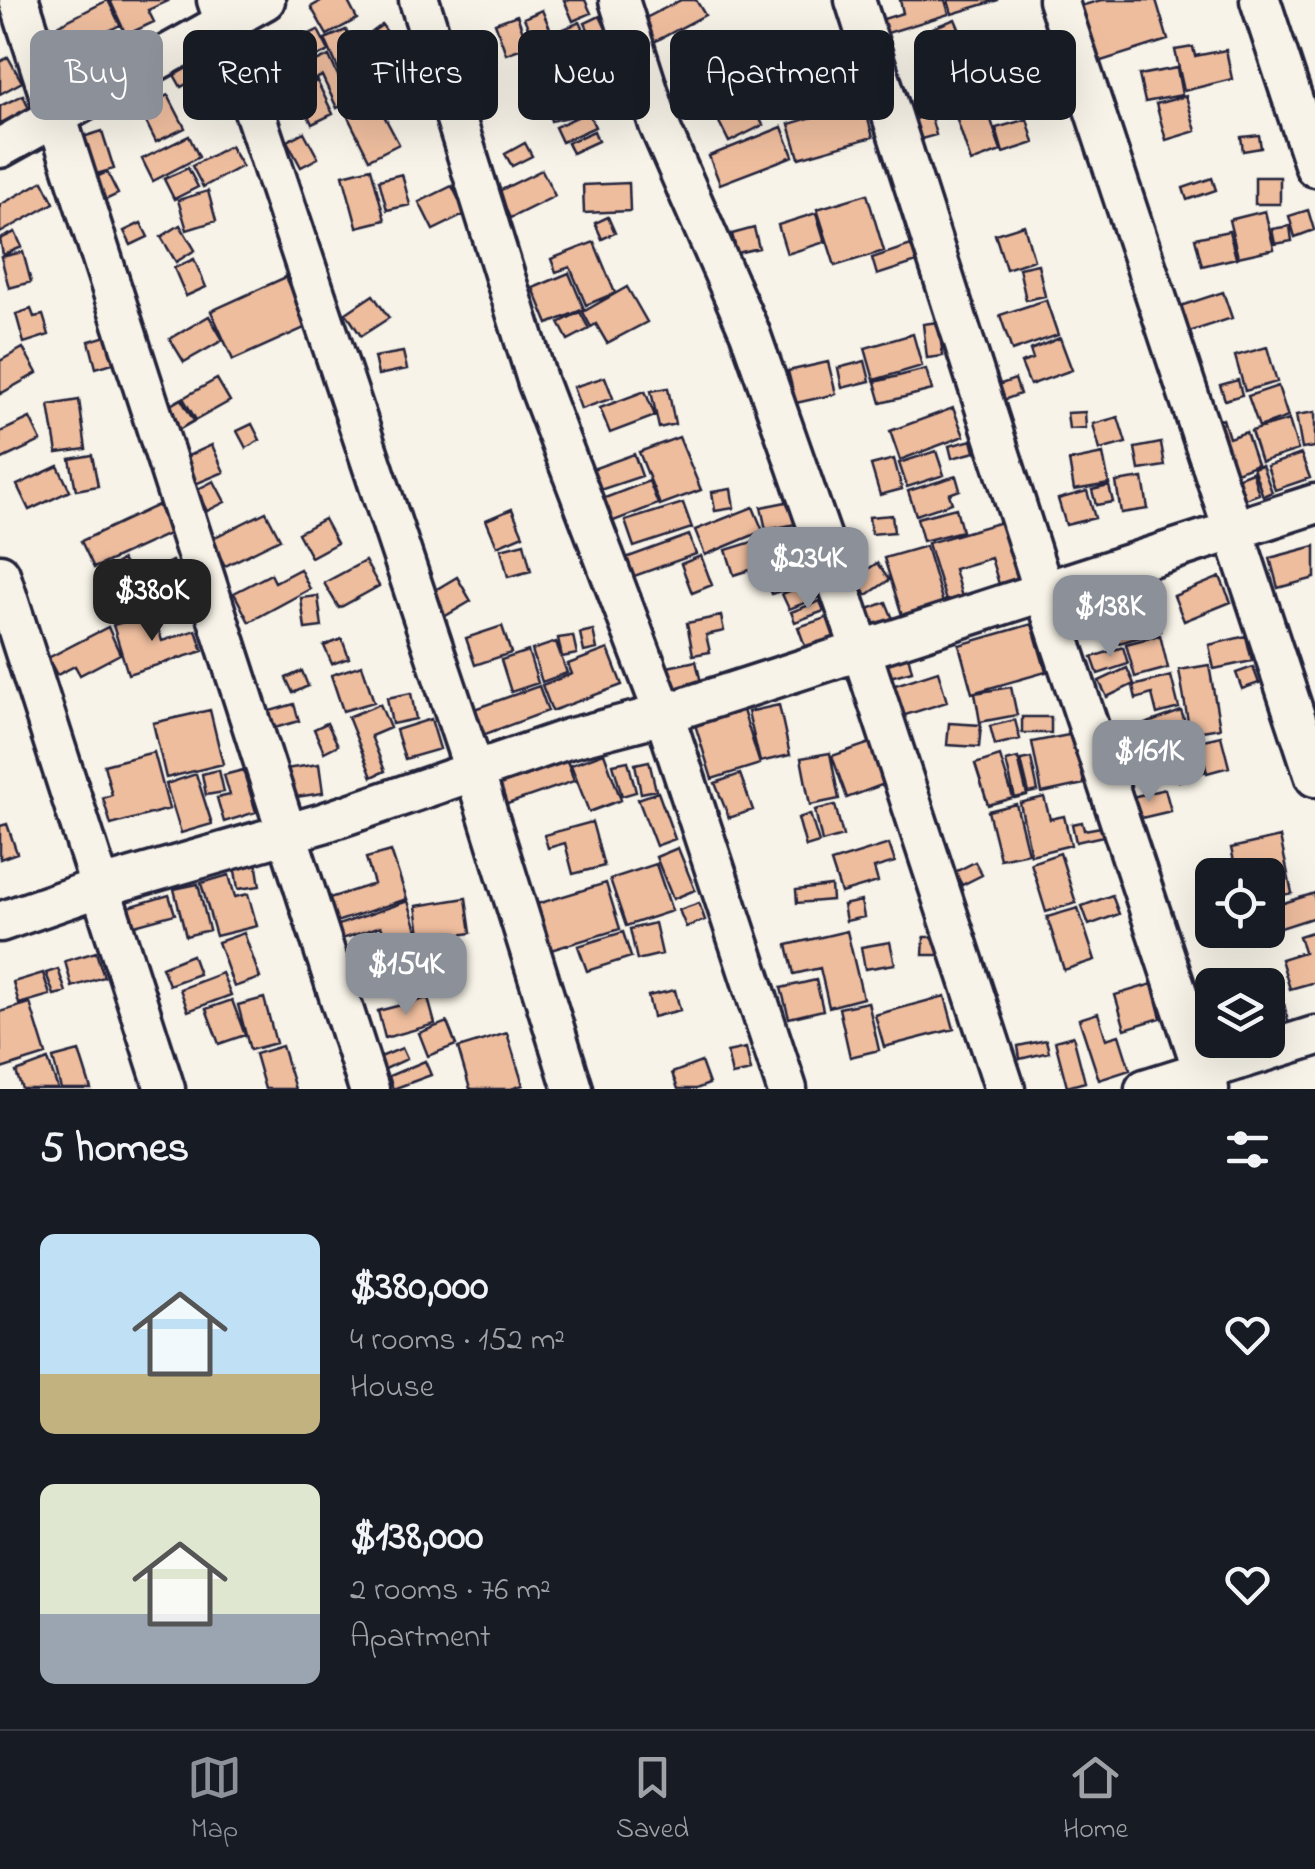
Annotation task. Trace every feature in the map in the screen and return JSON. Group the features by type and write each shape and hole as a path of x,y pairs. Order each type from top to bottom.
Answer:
{"street":[{"path":"19,0 30,35"},
{"path":"163,47 221,11 266,0"},
{"path":"420,0 538,383 664,714 787,1089"},
{"path":"618,0 658,124 750,333 862,650 1005,1089"},
{"path":"855,0 1044,592 1206,1080"},
{"path":"1058,0 1315,776"},
{"path":"1260,0 1315,166"},
{"path":"221,11 474,770 573,1089"},
{"path":"0,148 47,120"},
{"path":"57,120 369,1089"},
{"path":"0,922 98,888 286,833 568,738 664,714 1315,504"},
{"path":"0,574 165,1089"},
{"path":"1145,1089 1206,1080 1315,1036"}],"building":[{"path":"108,0 120,25 110,30 53,28"},
{"path":"110,0 168,1 148,10 154,22 137,30 124,30"},
{"path":"323,0 347,0 357,19 327,35 311,7"},
{"path":"564,0 585,0 591,13 573,21"},
{"path":"681,0 696,0 705,15 670,30 652,43 650,30 645,30 640,21"},
{"path":"900,0 945,0 949,14 894,31 880,30 877,21 903,13"},
{"path":"948,0 998,0 952,14"},
{"path":"1101,0 1156,0 1168,40 1095,63 1077,7"},
{"path":"542,10 551,30 529,30 524,18"},
{"path":"517,15 522,30 518,30 518,50 506,54 495,23"},
{"path":"600,16 607,30 588,30 585,23"},
{"path":"955,19 960,30 930,30"},
{"path":"580,22 584,30 561,30"},
{"path":"317,30 329,51 317,57"},
{"path":"337,34 337,66 325,39"},
{"path":"1193,47 1195,56 1226,50 1232,79 1184,91 1175,50"},
{"path":"329,56 337,74 337,108 322,76 317,78 317,61"},
{"path":"8,57 22,82 0,94 0,62"},
{"path":"183,65 183,86 181,87 172,71"},
{"path":"1177,68 1182,95 1145,102 1139,75"},
{"path":"317,81 333,114 312,124 310,120 317,120"},
{"path":"23,95 30,110 0,125 0,106"},
{"path":"168,95 185,128 156,142 145,120 163,120 163,98"},
{"path":"1186,96 1196,131 1166,140 1156,104"},
{"path":"350,120 386,120 399,144 369,159"},
{"path":"570,120 592,120 595,127 562,142 555,127"},
{"path":"718,120 760,120 763,125 729,142"},
{"path":"802,120 868,120 873,137 799,158 789,124"},
{"path":"932,120 936,135 914,141 908,121"},
{"path":"957,120 991,120 1001,151 971,162"},
{"path":"1027,120 1034,143 1003,153 996,128"},
{"path":"782,127 793,156 720,184 709,156"},
{"path":"102,131 114,169 82,178 70,141"},
{"path":"594,131 598,141 572,153 567,143"},
{"path":"304,132 318,158 301,167 287,141"},
{"path":"1259,135 1261,148 1243,151 1241,137"},
{"path":"189,136 199,157 153,181 142,159"},
{"path":"525,143 532,156 512,166 505,154"},
{"path":"230,146 242,166 203,187 192,166"},
{"path":"188,168 198,187 174,199 164,179"},
{"path":"371,168 385,220 357,227 343,175"},
{"path":"542,170 555,196 510,218 497,192"},
{"path":"107,172 118,194 97,204 86,182"},
{"path":"402,174 410,205 387,210 379,180"},
{"path":"1255,177 1280,177 1280,204 1255,204"},
{"path":"1212,178 1216,190 1187,200 1183,188"},
{"path":"43,181 54,203 0,233 0,205"},
{"path":"629,183 630,211 584,213 583,185"},
{"path":"452,186 466,214 433,230 419,202"},
{"path":"208,191 216,221 187,230 178,200"},
{"path":"867,194 884,251 835,266 817,209"},
{"path":"1308,210 1314,230 1295,237 1289,216"},
{"path":"1265,211 1274,249 1238,257 1229,220"},
{"path":"816,213 825,242 787,254 778,225"},
{"path":"608,217 615,233 602,239 595,223"},
{"path":"141,223 148,237 131,245 124,231"},
{"path":"180,225 195,250 176,262 161,237"},
{"path":"1024,225 1034,260 1006,269 995,234"},
{"path":"1290,226 1292,241 1275,244 1272,229"},
{"path":"754,228 759,248 737,253 732,234"},
{"path":"1229,231 1236,258 1202,266 1195,238"},
{"path":"15,232 22,247 3,255 0,239"},
{"path":"594,242 615,293 586,305 570,267 556,272 551,259"},
{"path":"911,245 917,262 877,275 872,258"},
{"path":"23,252 31,282 9,288 1,257"},
{"path":"194,259 206,287 186,296 174,268"},
{"path":"1038,264 1045,296 1026,300 1019,268"},
{"path":"569,273 584,309 548,324 533,288"},
{"path":"286,277 309,326 233,360 211,311"},
{"path":"627,287 647,322 607,343 583,312"},
{"path":"1223,292 1232,318 1180,335 1171,309"},
{"path":"373,295 389,318 361,336 346,313"},
{"path":"1046,300 1058,335 1012,351 1000,315"},
{"path":"31,309 34,317 43,315 49,335 24,343 16,314"},
{"path":"580,312 589,329 568,340 559,323"},
{"path":"209,316 223,340 184,362 170,339"},
{"path":"938,322 943,356 927,358 923,324"},
{"path":"913,334 922,366 874,380 865,348"},
{"path":"106,336 113,363 96,368 89,341"},
{"path":"1060,338 1072,370 1030,385 1021,363 1033,359 1030,350"},
{"path":"1267,347 1277,382 1245,391 1235,356"},
{"path":"23,348 37,373 0,394 0,361"},
{"path":"403,352 407,369 378,375 374,357"},
{"path":"865,361 870,381 842,388 838,368"},
{"path":"828,362 836,394 796,403 788,371"},
{"path":"926,369 932,390 881,403 875,382"},
{"path":"605,377 613,398 581,409 573,387"},
{"path":"217,379 230,401 196,420 183,398"},
{"path":"1015,379 1020,394 1001,401 995,386"},
{"path":"1238,380 1242,395 1225,400 1220,385"},
{"path":"1278,386 1288,417 1259,427 1248,396"},
{"path":"668,388 675,424 659,428 651,391"},
{"path":"645,391 655,416 610,433 600,408"},
{"path":"181,399 194,421 173,433 160,411"},
{"path":"79,400 86,449 57,453 49,405"},
{"path":"953,408 964,436 900,460 890,431"},
{"path":"1085,412 1086,428 1069,429 1067,413"},
{"path":"1315,412 1315,447 1302,449 1296,415"},
{"path":"1118,417 1126,443 1100,450 1093,424"},
{"path":"30,418 41,441 0,460 0,432"},
{"path":"1223,419 1229,438 1246,432 1257,464 1223,477 1206,425"},
{"path":"1289,420 1298,450 1261,462 1251,431"},
{"path":"252,424 260,440 246,448 237,431"},
{"path":"679,437 701,490 660,505 639,452"},
{"path":"972,440 975,452 952,458 949,446"},
{"path":"1161,443 1165,466 1139,470 1135,448"},
{"path":"212,445 224,472 193,485 181,459"},
{"path":"936,451 944,475 907,487 899,463"},
{"path":"634,454 642,476 594,492 587,471"},
{"path":"1103,454 1109,484 1074,490 1069,461"},
{"path":"1301,454 1310,478 1275,490 1267,466"},
{"path":"92,455 98,486 76,490 70,459"},
{"path":"894,459 902,489 880,495 871,465"},
{"path":"1262,465 1272,492 1263,496 1253,468"},
{"path":"58,466 70,491 29,510 17,485"},
{"path":"1252,472 1259,494 1237,502 1229,481"},
{"path":"956,476 960,490 949,494 952,503 916,515 908,491"},
{"path":"1143,478 1148,509 1121,513 1116,482"},
{"path":"214,481 225,502 207,511 196,490"},
{"path":"649,481 658,504 606,524 597,501"},
{"path":"1109,486 1113,502 1096,505 1092,490"},
{"path":"731,489 734,508 715,511 712,492"},
{"path":"1087,491 1095,518 1066,525 1058,499"},
{"path":"791,501 796,524 766,530 761,507"},
{"path":"683,503 692,528 634,547 625,521"},
{"path":"158,505 171,533 94,568 81,541"},
{"path":"753,507 763,531 705,555 695,530"},
{"path":"956,508 962,531 923,541 917,518"},
{"path":"512,509 523,535 497,546 486,520"},
{"path":"266,512 280,539 225,566 211,539"},
{"path":"892,515 894,532 871,534 869,517"},
{"path":"324,519 337,543 311,557 298,533"},
{"path":"1005,521 1022,577 999,584 991,558 954,569 962,597 946,601 928,543"},
{"path":"689,535 696,554 626,579 620,560"},
{"path":"768,537 776,562 734,575 726,550"},
{"path":"524,543 531,571 508,577 501,549"},
{"path":"926,546 943,603 902,615 884,558"},
{"path":"1315,546 1315,578 1278,588 1270,558"},
{"path":"701,556 712,585 692,593 681,564"},
{"path":"122,560 131,574 113,584 105,570"},
{"path":"172,561 183,583 117,618 105,596"},
{"path":"365,561 379,586 339,608 324,583"},
{"path":"790,561 799,585 772,594 763,570"},
{"path":"877,563 889,580 867,595 855,578"},
{"path":"300,569 310,589 249,622 234,593 271,574 275,582"},
{"path":"457,577 471,601 442,618 427,595"},
{"path":"1220,577 1231,602 1184,621 1174,596"},
{"path":"812,582 818,598 789,609 782,594"},
{"path":"1148,589 1161,631 1119,643 1106,601"},
{"path":"318,596 322,627 305,629 301,598"},
{"path":"820,601 824,611 795,622 791,612"},
{"path":"886,602 893,619 870,628 863,611"},
{"path":"153,613 162,641 196,630 203,651 128,674 113,625"},
{"path":"721,616 724,631 706,635 710,652 693,655 687,623"},
{"path":"829,617 837,638 806,649 798,627"},
{"path":"1032,624 1046,672 972,693 959,645"},
{"path":"502,626 511,653 475,665 466,638"},
{"path":"108,627 120,654 80,675 75,666 57,675 48,658"},
{"path":"593,630 597,649 584,652 580,633"},
{"path":"1160,635 1168,668 1135,677 1126,644"},
{"path":"573,636 577,654 562,657 558,638"},
{"path":"1246,636 1252,661 1214,669 1209,645"},
{"path":"342,639 349,658 332,664 324,646"},
{"path":"556,642 567,673 542,682 532,650"},
{"path":"1123,647 1128,664 1098,674 1092,657"},
{"path":"608,649 622,685 552,711 542,685 572,674 568,664"},
{"path":"528,651 538,683 511,692 501,660"},
{"path":"908,655 912,671 890,677 885,661"},
{"path":"696,661 702,687 663,696 658,669"},
{"path":"362,665 374,702 343,711 331,675"},
{"path":"1209,665 1220,728 1190,733 1179,670"},
{"path":"1253,667 1259,683 1242,689 1236,673"},
{"path":"1127,668 1134,684 1107,697 1099,681"},
{"path":"302,671 308,686 293,693 286,678"},
{"path":"938,671 947,702 899,717 889,687"},
{"path":"1171,676 1179,708 1157,714 1152,694 1136,699 1133,686"},
{"path":"539,686 548,711 472,739 463,713"},
{"path":"1011,687 1017,715 980,722 975,693"},
{"path":"411,693 416,719 392,724 387,698"},
{"path":"294,704 299,721 268,730 263,713"},
{"path":"380,704 390,728 371,736 385,771 372,777 348,717"},
{"path":"741,704 760,764 712,779 693,718"},
{"path":"779,705 790,755 760,762 748,712"},
{"path":"210,710 223,764 166,778 153,723"},
{"path":"1181,711 1192,742 1155,754 1145,724"},
{"path":"1022,717 1051,717 1051,733 1022,733"},
{"path":"431,719 440,749 405,759 396,730"},
{"path":"1015,720 1020,739 995,745 990,726"},
{"path":"327,723 338,745 324,752 314,729"},
{"path":"949,723 981,725 979,747 947,745"},
{"path":"1074,734 1084,784 1042,793 1032,742"},
{"path":"1145,736 1153,757 1122,769 1114,749"},
{"path":"1221,736 1229,767 1207,773 1199,741"},
{"path":"873,742 887,783 847,798 832,756"},
{"path":"1195,742 1206,771 1179,781 1168,752"},
{"path":"154,752 169,809 111,825 103,798 112,795 104,765"},
{"path":"604,753 621,800 589,812 571,765"},
{"path":"830,753 839,799 810,805 801,758"},
{"path":"1000,756 1013,798 988,805 975,764"},
{"path":"566,757 574,781 499,807 491,783"},
{"path":"1018,758 1027,795 1015,798 1006,761"},
{"path":"1031,758 1038,791 1029,793 1021,760"},
{"path":"628,761 636,792 622,796 613,764"},
{"path":"649,761 656,790 641,793 635,764"},
{"path":"319,764 323,793 289,798 285,769"},
{"path":"219,770 224,792 206,795 202,774"},
{"path":"243,770 256,812 224,822 217,798 230,795 224,775"},
{"path":"196,774 212,824 181,833 166,784"},
{"path":"740,774 753,810 729,818 715,783"},
{"path":"1165,789 1171,811 1133,820 1128,798"},
{"path":"658,792 675,839 656,846 638,799"},
{"path":"1044,797 1050,819 1064,816 1071,845 1031,855 1020,803"},
{"path":"1016,804 1028,853 1000,859 988,811"},
{"path":"835,805 843,836 822,842 815,810"},
{"path":"810,814 819,843 806,847 798,818"},
{"path":"592,822 604,866 573,874 565,843 548,848 544,835"},
{"path":"1082,822 1084,830 1101,827 1103,836 1076,842 1072,824"},
{"path":"7,824 17,853 0,859 0,826"},
{"path":"1280,837 1284,858 1233,858 1231,848"},
{"path":"889,844 895,862 874,868 878,882 841,893 831,862"},
{"path":"678,848 695,890 673,899 656,857"},
{"path":"391,851 407,899 333,923 326,899 374,884 366,858"},
{"path":"1060,853 1076,903 1046,912 1031,863"},
{"path":"1285,860 1292,893 1285,894"},
{"path":"256,861 260,886 238,889 234,864"},
{"path":"975,862 982,875 962,885 955,872"},
{"path":"656,864 672,911 626,926 610,879"},
{"path":"229,875 235,897 248,894 257,926 216,936 201,883"},
{"path":"606,883 620,929 551,950 537,904"},
{"path":"198,884 209,930 186,936 174,889"},
{"path":"831,886 832,900 797,903 796,890"},
{"path":"1315,893 1315,917 1285,927 1285,903"},
{"path":"169,895 175,914 131,926 125,908"},
{"path":"1112,895 1119,914 1089,925 1082,906"},
{"path":"466,898 471,933 421,941 416,906"},
{"path":"408,901 419,936 388,946 381,926 339,940 335,926"},
{"path":"861,901 864,917 846,921 843,905"},
{"path":"699,903 705,920 686,927 679,910"},
{"path":"1078,908 1095,960 1064,970 1047,917"},
{"path":"655,923 662,954 637,960 630,929"},
{"path":"847,931 863,998 829,1007 820,968 794,974 787,945"},
{"path":"1315,931 1315,982 1290,989 1281,959 1304,952 1299,936"},
{"path":"623,932 631,957 587,971 578,946"},
{"path":"244,933 260,978 234,987 218,942"},
{"path":"924,937 940,937 939,955 923,955"},
{"path":"890,942 895,964 865,969 861,947"},
{"path":"96,952 104,977 72,987 65,961"},
{"path":"380,952 388,977 354,987 346,963"},
{"path":"192,955 199,974 169,985 162,967"},
{"path":"58,969 66,992 54,995 46,973"},
{"path":"43,973 50,995 19,1004 13,982"},
{"path":"222,973 231,995 188,1011 180,989"},
{"path":"816,980 823,1010 789,1018 781,988"},
{"path":"1152,984 1161,1018 1125,1029 1115,995"},
{"path":"675,990 680,1010 653,1017 648,996"},
{"path":"945,996 954,1029 884,1047 875,1015"},
{"path":"264,998 276,1043 250,1050 238,1005"},
{"path":"428,998 435,1024 385,1038 378,1011"},
{"path":"232,1000 245,1035 219,1044 206,1009"},
{"path":"868,1002 879,1050 850,1057 839,1008"},
{"path":"30,1003 46,1055 1,1069 0,1012"},
{"path":"1098,1013 1106,1039 1119,1035 1130,1070 1099,1080 1079,1019"},
{"path":"447,1022 456,1045 428,1056 419,1033"},
{"path":"507,1033 523,1085 511,1089 470,1089 458,1048"},
{"path":"1073,1036 1085,1082 1067,1087 1055,1041"},
{"path":"1046,1040 1049,1052 1020,1059 1018,1046"},
{"path":"282,1046 295,1089 265,1089 255,1054"},
{"path":"402,1048 407,1059 383,1070 378,1058"},
{"path":"746,1048 751,1071 732,1075 727,1052"},
{"path":"79,1051 91,1089 61,1089 53,1058"},
{"path":"48,1060 58,1089 22,1089 16,1072"},
{"path":"425,1061 431,1075 393,1089 389,1076"},
{"path":"701,1062 709,1084 678,1089 672,1073"}]}
